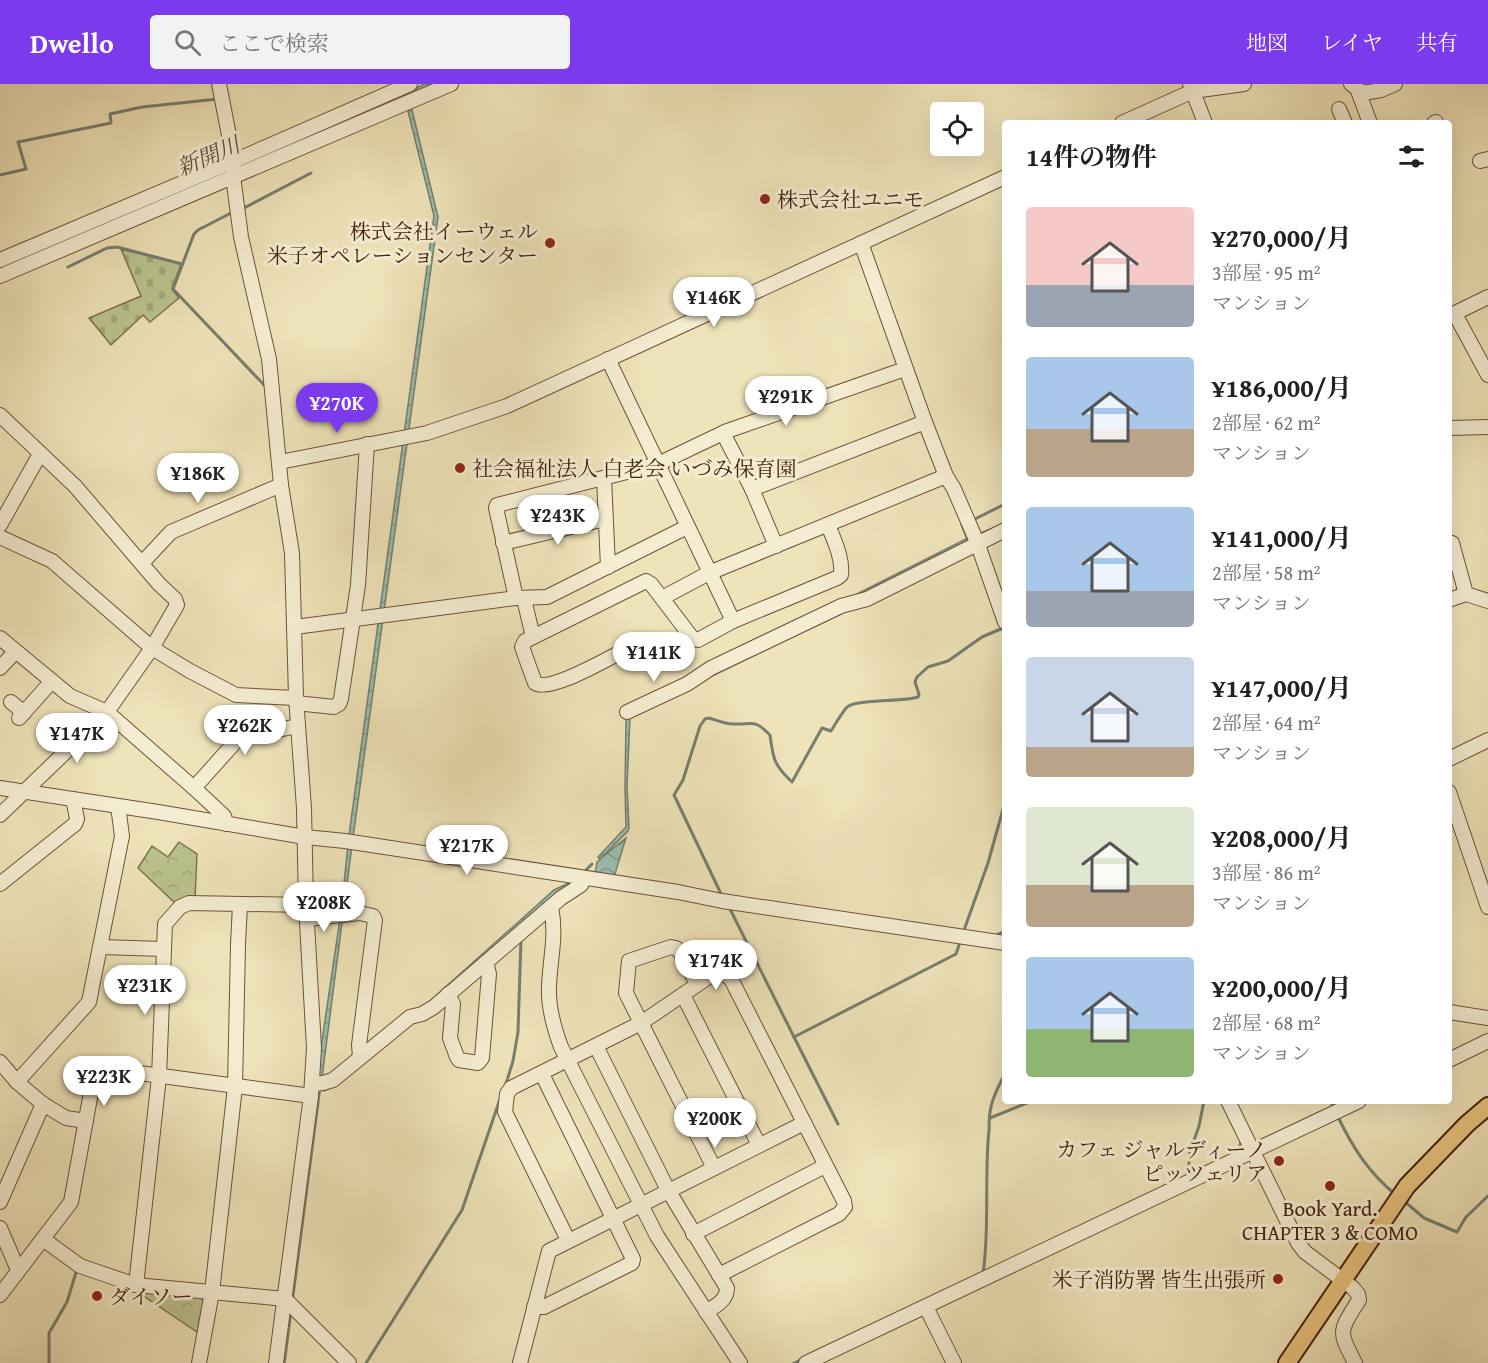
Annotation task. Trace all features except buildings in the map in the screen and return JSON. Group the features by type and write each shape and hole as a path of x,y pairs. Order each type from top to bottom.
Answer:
{"main road":[{"path":"1287,1363 1407,1186 1460,1131 1488,1106"}],"street":[{"path":"219,84 234,170 241,237 269,359 281,484 292,554 296,701 305,837 315,1088 276,1363"},
{"path":"0,276 412,88 451,84"},
{"path":"1128,120 1192,87 1244,84"},
{"path":"1354,86 1363,93 1381,90 1395,84"},
{"path":"1354,86 1369,120"},
{"path":"1192,87 1204,120"},
{"path":"1339,109 1344,120"},
{"path":"0,260 234,170"},
{"path":"280,462 427,433 507,406 1002,178"},
{"path":"861,243 925,422 1002,614"},
{"path":"1488,297 1452,315 1488,375"},
{"path":"608,359 733,621"},
{"path":"533,637 503,543 497,505 658,464 723,433 906,369"},
{"path":"0,415 75,486 159,584 175,599 177,605 152,648 107,712 0,815"},
{"path":"752,489 925,422"},
{"path":"1452,428 1488,427"},
{"path":"723,433 752,489 776,546"},
{"path":"0,537 52,561 152,648 236,695 334,707 339,704 358,585 367,444"},
{"path":"0,525 40,454"},
{"path":"662,598 709,573 946,476"},
{"path":"604,478 608,567"},
{"path":"142,563 171,532 281,484"},
{"path":"503,543 606,519"},
{"path":"625,650 562,681 538,685 522,650 524,642 646,580 693,639 700,639 733,621 841,575 842,569 837,548 828,525"},
{"path":"295,627 520,598 547,597 687,527"},
{"path":"627,712 841,606 858,602 974,542 1002,531"},
{"path":"1452,543 1466,594"},
{"path":"1452,599 1466,594 1488,601"},
{"path":"0,638 69,696 107,712 224,816 226,824"},
{"path":"0,668 15,652"},
{"path":"11,702 21,716 52,681"},
{"path":"194,788 237,740 298,726"},
{"path":"1452,758 1488,740"},
{"path":"0,788 305,837 1002,943"},
{"path":"0,884 75,824 77,819 73,799"},
{"path":"1452,801 1488,907"},
{"path":"17,1082 87,1006 101,947 122,836 118,806"},
{"path":"0,1295 71,1203 94,1076 99,1070 102,1068 235,1087 315,1088 333,1080 360,1057 448,994 551,907 582,885 584,878"},
{"path":"199,1363 212,1292 235,1087 240,904"},
{"path":"136,1285 159,1077 165,924 183,905 240,904 342,916 359,913 373,916 376,923 359,1045 360,1057"},
{"path":"551,907 555,925 548,989 555,1032 641,1204 675,1266 740,1363"},
{"path":"990,941 1002,935"},
{"path":"101,947 163,949"},
{"path":"697,984 680,951 676,948 671,947 629,961 626,993 714,1168"},
{"path":"448,994 453,1004 450,1038 459,1060 478,1063 482,1058 489,974 486,962"},
{"path":"568,1240 504,1107 507,1094 511,1088 641,1023 713,974 724,974 731,979 844,1201 843,1211 719,1275"},
{"path":"683,995 759,1145"},
{"path":"1452,1012 1488,1018"},
{"path":"1452,1058 1488,1041"},
{"path":"596,1046 668,1190 727,1288 723,1300 706,1312"},
{"path":"0,1062 17,1082 43,1104 66,1118 86,1121"},
{"path":"534,1307 544,1307 632,1263 633,1259 542,1074"},
{"path":"0,1202 43,1104"},
{"path":"1230,1104 1298,1243 1305,1252 1353,1288 1359,1297 1341,1333 1355,1363"},
{"path":"806,1363 1353,1104"},
{"path":"520,1363 549,1251 804,1123"},
{"path":"693,1234 825,1166"},
{"path":"0,1228 18,1270"},
{"path":"43,1239 80,1266 136,1285 285,1299 349,1363"},
{"path":"926,1307 954,1363"}],"green space":[{"path":"121,249 181,264 172,289 179,298 150,322 143,315 111,345 89,318 141,296"},
{"path":"179,842 197,854 195,899 181,899 176,904 138,868 152,846 168,857"},
{"path":"133,1289 202,1296 207,1301 200,1334"}],"water":[{"path":"424,84 445,84 0,272 0,265"},
{"path":"412,110 438,217 353,838 285,1363 281,1363 319,1061 341,912 349,835 434,216 408,111"},
{"path":"1002,524 1002,528 973,543 1002,630 970,543 859,598 841,614 712,676 690,680 839,610 857,594 966,539"},
{"path":"630,717 627,786 629,828 600,859 626,838 614,877 595,874 597,862 600,860 598,857 626,827 626,721"},
{"path":"571,882 573,885 553,896 415,1022 377,1049 335,1086 324,1091 323,1089 421,1009 554,890"}],"waterway":[{"path":"0,175 26,169 18,142 111,123 110,114 142,107 218,99"},
{"path":"244,208 311,173"},
{"path":"233,212 194,234 173,289 266,387"},
{"path":"68,267 107,248 117,247 182,264"},
{"path":"975,519 1002,506"},
{"path":"962,525 968,540"},
{"path":"722,896 674,795 683,780 700,726 705,719 730,724 760,726 770,735 775,761 792,782 822,728 831,731 847,707 852,704 918,697 915,682 928,667 948,661 982,637 1002,628"},
{"path":"963,933 988,863 1002,813"},
{"path":"583,873 592,864"},
{"path":"729,907 794,1037"},
{"path":"994,936 1002,932"},
{"path":"505,1087 513,1061 518,1032 521,939"},
{"path":"838,1124 794,1037 956,954 960,942"},
{"path":"983,1274 989,1116 993,1099 1002,1080"},
{"path":"366,1363 462,1210 500,1099"},
{"path":"990,1118 1025,1104"},
{"path":"1188,1176 1190,1152 1203,1104"},
{"path":"1338,1117 1362,1159 1396,1195"},
{"path":"1237,1153 1242,1140"},
{"path":"1404,1201 1424,1218 1457,1232 1466,1217 1488,1196"},
{"path":"49,1363 49,1333 67,1302 77,1269"},
{"path":"794,1363 803,1359"}],"place":[{"name":"株式会社ユニモ","path":"765,199"},
{"name":"株式会社イーウェル 米子オペレーションセンター","path":"550,243"},
{"name":"社会福祉法人 白老会 いづみ保育園","path":"460,468"},
{"name":"カフェ ジャルディーノ ピッツェリア","path":"1279,1161"},
{"name":"Book Yard. CHAPTER 3 & COMO","path":"1330,1186"},
{"name":"米子消防署 皆生出張所","path":"1278,1279"},
{"name":"ダイソー","path":"97,1296"}],"water label":[{"name":"新開川","path":"208,156"}]}
